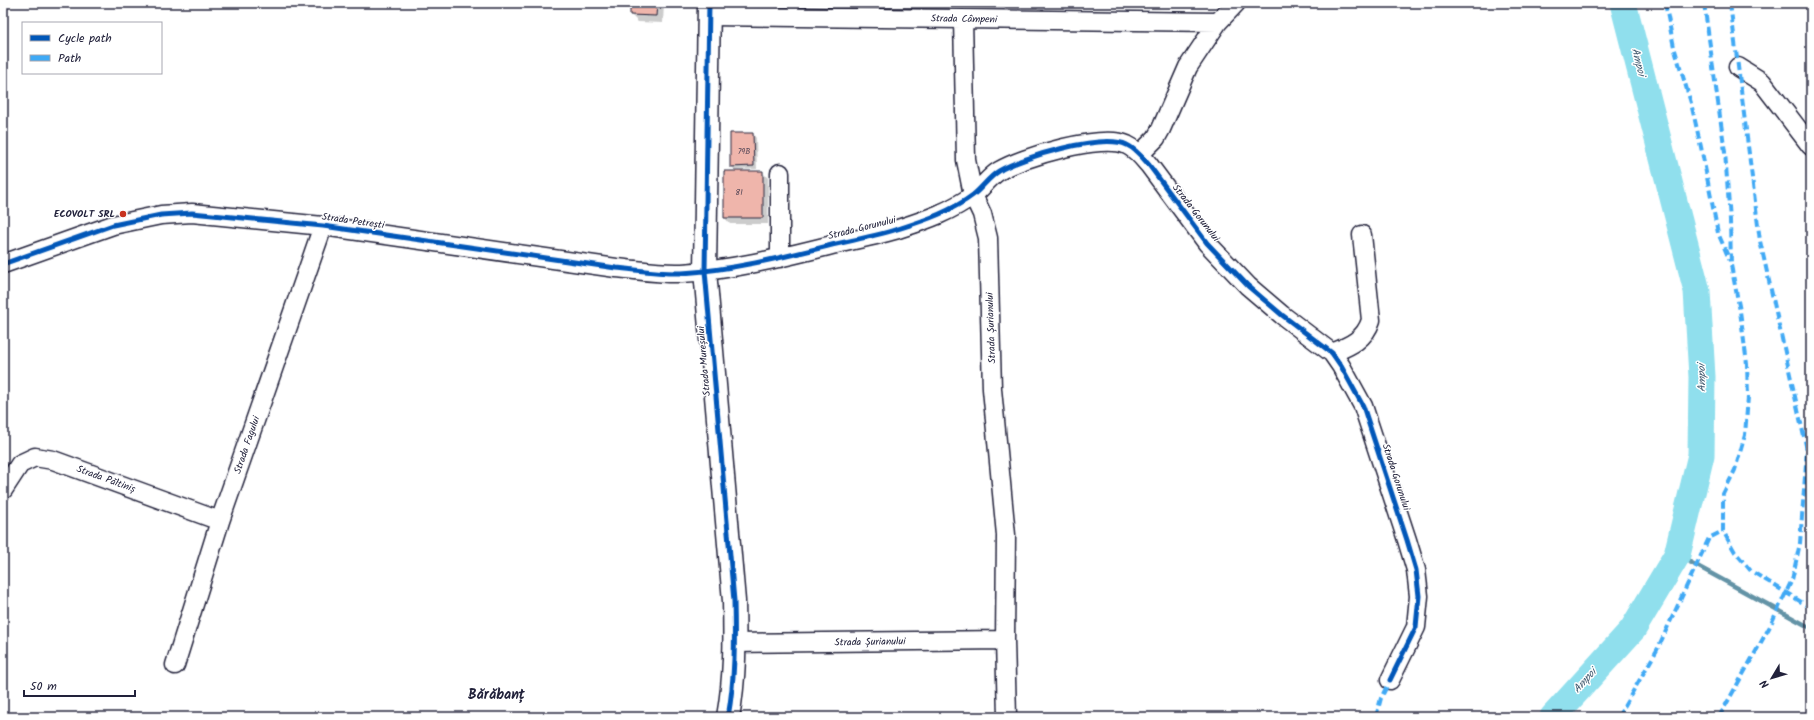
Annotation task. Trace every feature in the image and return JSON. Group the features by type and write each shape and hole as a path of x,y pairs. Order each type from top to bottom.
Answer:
{"street":[{"path":"1140,154 1156,138 1188,67 1218,22 1236,3"},
{"name":"Strada Câmpeni","path":"710,9 963,19 1218,22"},
{"name":"Strada Mureșului","path":"710,9 705,271 734,601 736,643 732,697 728,717"},
{"name":"Strada Șurianului","path":"963,19 966,160 973,195 982,214 988,238 992,389 1006,535 1005,640 1007,717"},
{"path":"1738,67 1762,82 1811,146"},
{"name":"Strada Gorunului","path":"705,271 780,258 900,228 935,216 973,195 997,172 1014,163 1055,150 1108,141 1127,144 1140,154 1207,243 1248,286 1282,316 1332,354 1346,372 1363,406 1416,570 1419,596 1416,627 1390,680"},
{"path":"780,173 780,258"},
{"name":"Strada Petrești","path":"3,264 113,225 161,215 192,213 322,226 616,268 661,273 705,271"},
{"name":"Strada Fagului","path":"175,665 220,521 322,226"},
{"path":"1332,354 1347,347 1360,338 1368,330 1371,320 1362,235"},
{"name":"Strada Păltiniș","path":"4,487 20,464 35,457 53,460 220,521"},
{"name":"Strada Șurianului","path":"736,643 1005,640"}],"building":[{"path":"630,3 657,3 656,16 630,15"},
{"path":"730,133 753,133 754,166 730,167"},
{"path":"724,171 763,171 763,218 724,218"}],"waterway":[{"name":"Ampoi","path":"1553,717 1633,629 1677,555 1701,455 1702,377 1697,291 1623,3"},
{"path":"1677,555 1811,628"}],"marked path":[{"path":"1665,3 1674,47 1691,103 1718,233 1730,261"},
{"path":"1704,3 1725,152 1730,220 1731,265 1740,311 1747,364 1748,397 1745,435 1735,470 1723,494 1723,531 1735,552 1751,571 1811,608"},
{"path":"1719,717 1769,628 1792,580 1800,543 1807,450 1760,241 1730,3"},
{"path":"1618,717 1657,650 1709,538 1723,531"},
{"path":"1376,717 1381,698 1390,680"}],"cycle path":[{"path":"709,3 705,271 734,601 734,659 728,717"},
{"path":"3,264 113,225 161,215 192,213 323,226 616,268 649,272 682,273 719,269 774,259 901,228 920,222 965,201 999,171 1025,159 1043,153 1082,144 1116,142 1127,145 1144,159 1207,243 1248,286 1282,315 1332,353 1341,366 1363,406 1416,570 1419,596 1416,627 1390,680"}],"place":[{"name":"ECOVOLT SRL","path":"123,214"}],"district":[{"name":"Bărăbanț","path":"496,695"}]}
